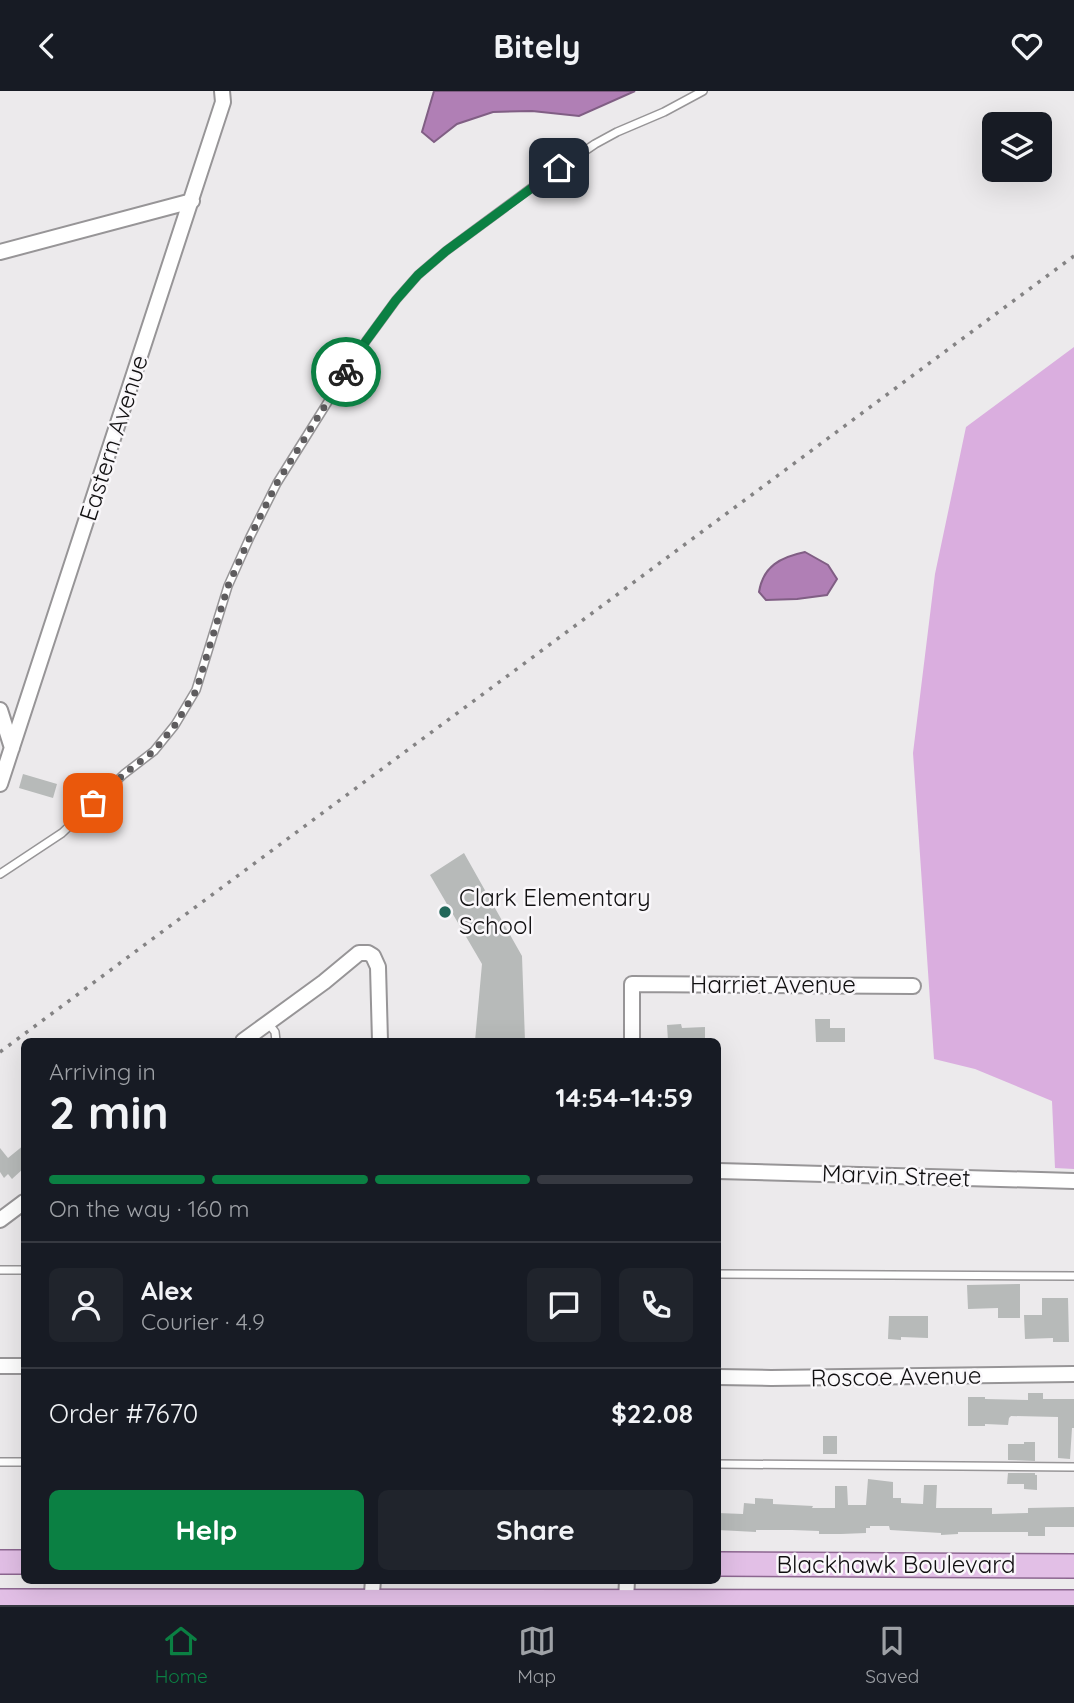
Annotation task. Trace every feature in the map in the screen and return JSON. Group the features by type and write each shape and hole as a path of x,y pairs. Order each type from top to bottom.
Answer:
{"main road":[{"path":"0,1562 21,1562"},
{"name":"Blackhawk Boulevard","path":"721,1565 1074,1566"},
{"name":"Blackhawk Boulevard","path":"0,1601 372,1595 528,1603 579,1603 622,1597 661,1603 1074,1602"}],"street":[{"name":"Eastern Avenue","path":"0,784 223,102 222,91"},
{"path":"0,252 191,201"},
{"path":"0,710 12,748"},
{"path":"247,1038 359,953 368,953 373,956 378,967 380,1038"},
{"name":"Harriet Avenue","path":"632,1038 632,983 913,986"},
{"name":"Marvin Street","path":"721,1171 1074,1181"},
{"path":"0,1220 21,1204"},
{"path":"0,1366 21,1366"},
{"name":"Roscoe Avenue","path":"721,1377 1074,1374"}],"lane":[{"path":"0,874 62,833 124,774 154,751 175,725 196,691 228,586 277,483 366,341 418,275 446,251 594,144 703,91"},
{"path":"268,1023 276,1038"},
{"path":"0,1270 21,1270"},
{"path":"721,1274 1074,1276"},
{"path":"0,1462 21,1462"},
{"path":"721,1464 1074,1467"}],"shaded area":[{"path":"434,91 635,91 579,116 532,111 493,112 457,124 434,142 422,132"},
{"path":"1074,347 1074,1169 1055,1168 1052,1101 975,1069 934,1059 913,753 935,574 966,427"},
{"path":"805,552 828,565 837,579 827,595 766,600 759,592 764,575 781,560"}],"building":[{"path":"23,774 57,784 53,798 19,788"},
{"path":"464,853 522,956 525,1038 475,1038 482,964 430,875"},
{"path":"815,1019 830,1019 830,1028 845,1028 845,1042 816,1042"},
{"path":"681,1024 682,1028 705,1027 705,1038 668,1038 667,1025"},
{"path":"21,1147 21,1171 12,1179 8,1174 4,1178 0,1172 0,1148 8,1158"},
{"path":"1020,1284 1020,1318 998,1318 998,1308 968,1309 967,1285"},
{"path":"1042,1298 1068,1298 1069,1342 1053,1342 1053,1338 1025,1339 1024,1315 1042,1315"},
{"path":"889,1316 928,1316 928,1338 888,1339"},
{"path":"1028,1393 1043,1393 1043,1399 1074,1399 1070,1459 1058,1458 1058,1417 1011,1416 1008,1425 968,1426 968,1397 1028,1400"},
{"path":"823,1436 837,1436 837,1454 823,1454"},
{"path":"1035,1442 1035,1461 1008,1460 1008,1444"},
{"path":"1008,1473 1035,1473 1037,1490 1024,1489 1024,1484 1007,1484"},
{"path":"868,1479 893,1482 893,1498 901,1498 901,1503 923,1504 924,1485 937,1485 936,1508 992,1508 992,1514 1028,1513 1028,1508 1074,1507 1074,1527 1045,1527 1045,1536 1028,1536 1028,1532 958,1532 941,1535 890,1530 889,1526 870,1526 866,1528 866,1533 841,1534 792,1530 721,1530 721,1513 743,1514 744,1503 755,1504 755,1498 773,1499 773,1504 835,1508 835,1486 847,1486 848,1505 866,1505"}],"railway":[{"path":"0,1052 1074,256"}],"way so far":[{"path":"93,803 154,751 175,725 196,691 228,586 250,537 277,483 346,372"}],"place":[{"name":"Clark Elementary School","path":"445,912"}],"route":[{"path":"346,372 396,300 418,275 446,251 559,168"}]}
